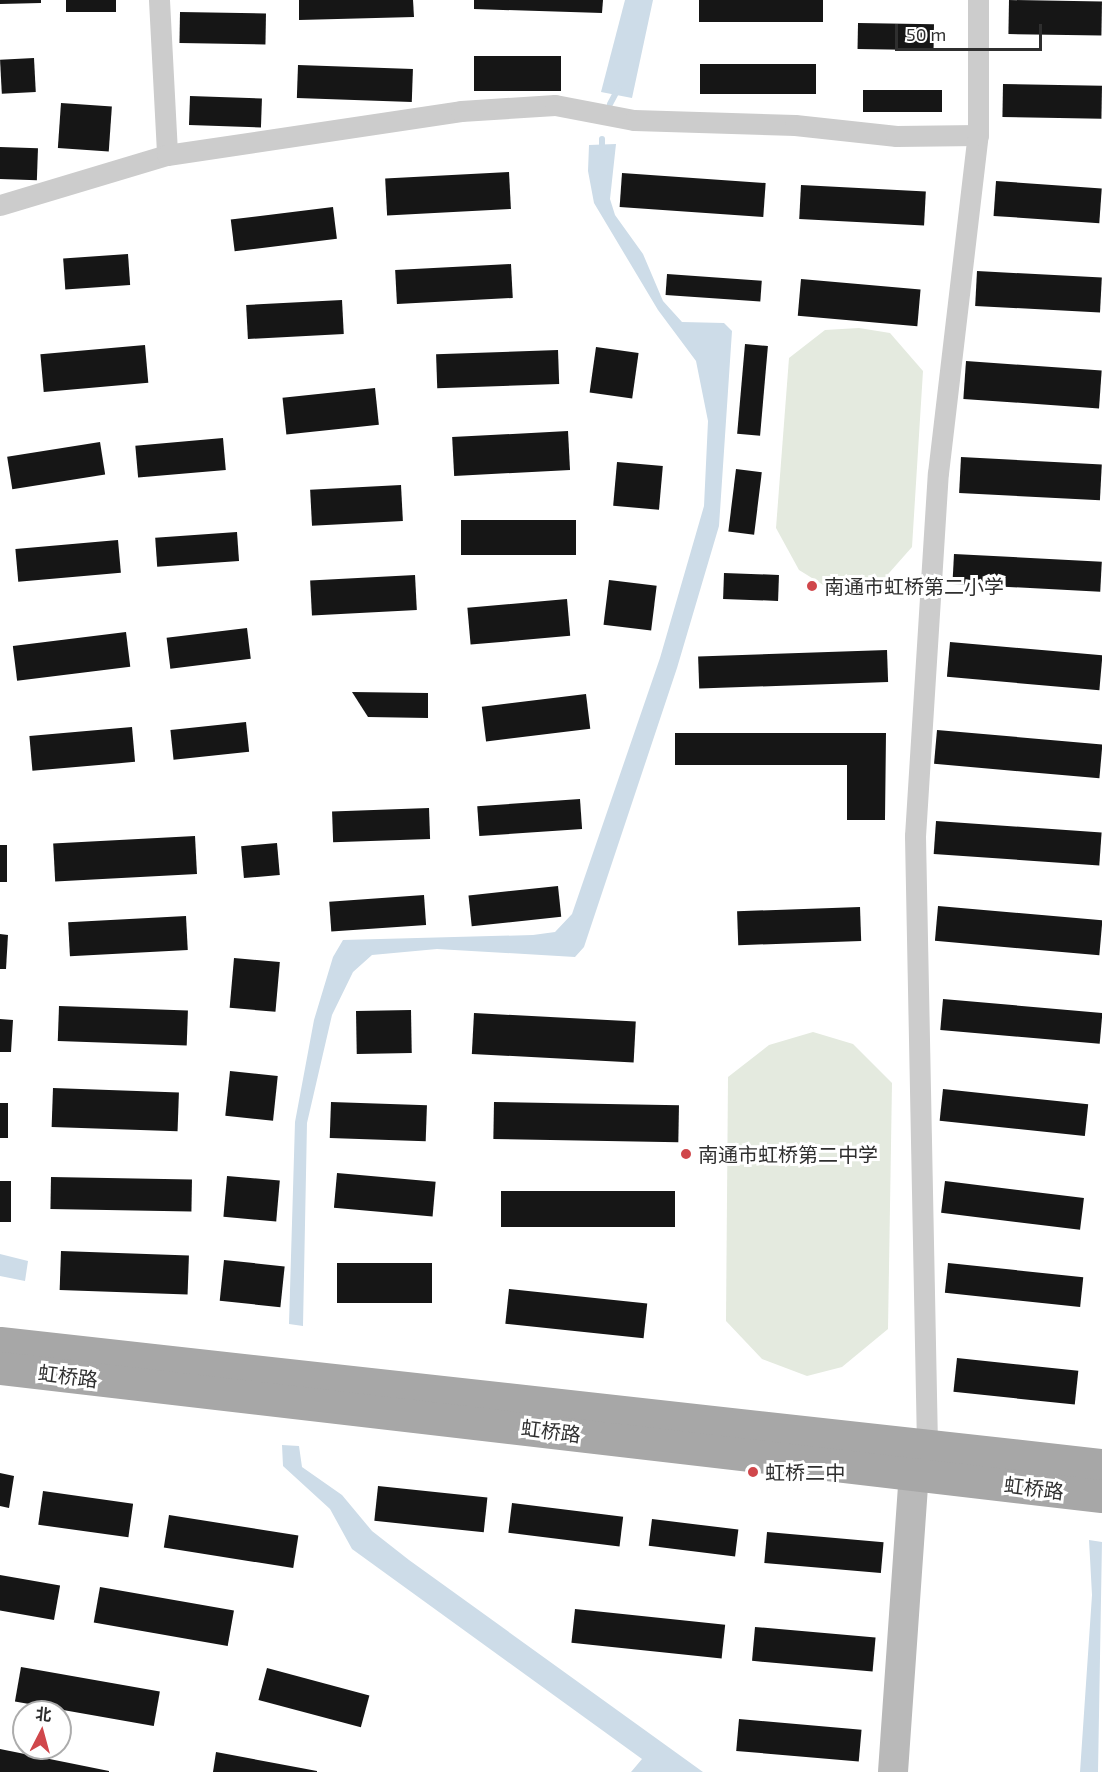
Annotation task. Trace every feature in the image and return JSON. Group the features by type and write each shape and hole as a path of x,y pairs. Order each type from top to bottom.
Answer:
{"main road":[{"name":"虹桥路","path":"0,1343 1098,1480"},
{"name":"虹桥路","path":"0,1368 921,1459"}],"street":[{"path":"159,0 167,155"},
{"path":"893,1772 921,1459 915,836 938,473 978,135 978,0"},
{"path":"0,205 167,155 355,124 461,111 555,105 634,120 795,125 896,136 978,135"}],"shaded area":[{"path":"859,328 890,333 923,371 912,547 882,581 857,591 833,591 799,570 776,528 789,358 825,330"},
{"path":"813,1032 853,1044 892,1083 888,1329 842,1367 807,1376 762,1359 726,1321 728,1077 769,1045"}],"water":[{"path":"625,0 653,0 632,98 601,92"},
{"path":"616,144 610,199 615,215 643,254 663,301 682,322 724,323 732,331 719,526 677,668 584,947 575,957 437,949 372,955 353,972 332,1015 307,1123 303,1326 289,1324 295,1122 314,1020 333,957 343,940 533,935 555,932 572,914 660,658 704,506 708,421 696,361 658,310 594,203 588,171 589,145"},
{"path":"0,1254 28,1261 25,1281 0,1276"},
{"path":"282,1445 299,1446 302,1467 342,1495 372,1531 409,1560 703,1772 631,1772 642,1759 352,1549 330,1509 283,1466"},
{"path":"1089,1540 1102,1542 1098,1772 1080,1772 1092,1595"}],"building":[{"path":"0,0 41,0 41,3 0,4"},
{"path":"66,0 116,0 116,12 66,12"},
{"path":"299,0 413,0 414,17 299,20"},
{"path":"474,0 603,0 602,13 474,9"},
{"path":"699,0 823,0 823,22 699,22"},
{"path":"1009,0 1102,2 1101,36 1008,34"},
{"path":"180,12 266,14 265,44 179,43"},
{"path":"858,23 934,24 934,50 858,49"},
{"path":"474,56 561,56 561,91 474,91"},
{"path":"34,58 36,92 2,94 0,60"},
{"path":"700,64 816,64 816,94 700,94"},
{"path":"298,65 413,69 412,102 297,98"},
{"path":"1003,84 1102,86 1101,119 1002,117"},
{"path":"863,90 942,90 942,112 863,112"},
{"path":"190,96 262,99 261,127 189,125"},
{"path":"61,103 112,107 109,151 58,148"},
{"path":"0,147 38,148 37,180 0,179"},
{"path":"509,172 511,209 387,215 385,178"},
{"path":"622,173 766,183 763,217 620,207"},
{"path":"996,181 1102,188 1099,223 994,216"},
{"path":"801,185 926,192 924,225 799,219"},
{"path":"333,207 337,239 235,251 231,220"},
{"path":"128,254 130,285 65,289 63,259"},
{"path":"511,264 513,298 397,304 395,270"},
{"path":"977,271 1102,278 1100,312 975,306"},
{"path":"667,274 762,281 760,302 666,295"},
{"path":"801,279 921,289 917,326 798,316"},
{"path":"342,300 344,334 248,339 246,305"},
{"path":"745,344 768,346 760,436 737,434"},
{"path":"145,345 148,383 44,392 40,354"},
{"path":"596,347 639,353 632,399 590,393"},
{"path":"558,350 559,384 437,388 436,354"},
{"path":"966,361 1102,370 1099,408 963,399"},
{"path":"375,388 379,425 286,435 283,398"},
{"path":"568,431 570,470 454,476 452,437"},
{"path":"223,438 226,470 138,478 135,446"},
{"path":"100,442 105,475 12,489 7,457"},
{"path":"961,457 1102,464 1100,500 959,493"},
{"path":"617,462 663,466 659,510 613,506"},
{"path":"736,469 762,472 754,535 728,532"},
{"path":"401,485 403,521 312,526 310,490"},
{"path":"461,520 576,520 576,555 461,555"},
{"path":"237,532 239,561 157,567 155,538"},
{"path":"118,540 121,573 18,582 15,549"},
{"path":"954,554 1102,562 1100,592 952,584"},
{"path":"724,573 779,575 778,601 723,599"},
{"path":"415,575 417,610 312,615 310,580"},
{"path":"609,580 657,586 651,631 604,625"},
{"path":"567,599 570,636 471,645 467,608"},
{"path":"247,628 251,659 170,669 167,638"},
{"path":"126,632 130,667 17,681 13,646"},
{"path":"950,642 1102,655 1099,690 947,677"},
{"path":"887,650 888,682 699,689 698,657"},
{"path":"352,692 428,693 428,718 368,717"},
{"path":"586,694 590,729 486,742 482,707"},
{"path":"246,722 249,752 174,760 170,730"},
{"path":"132,727 135,762 32,771 29,736"},
{"path":"937,730 1102,744 1099,778 934,764"},
{"path":"675,733 886,733 885,820 847,820 847,765 675,765"},
{"path":"580,799 582,829 479,836 477,806"},
{"path":"429,808 430,839 333,842 332,811"},
{"path":"936,821 1102,833 1099,865 934,854"},
{"path":"195,836 197,874 55,881 53,843"},
{"path":"277,843 280,875 244,878 241,846"},
{"path":"0,845 7,845 7,882 0,882"},
{"path":"558,886 561,917 472,926 468,895"},
{"path":"424,895 426,925 331,932 329,902"},
{"path":"938,906 1102,920 1099,955 935,941"},
{"path":"860,907 861,941 738,945 737,911"},
{"path":"186,916 188,950 70,956 68,922"},
{"path":"0,934 8,935 6,969 0,969"},
{"path":"234,958 280,962 275,1012 230,1008"},
{"path":"943,999 1102,1013 1100,1044 940,1030"},
{"path":"59,1006 188,1011 187,1045 58,1041"},
{"path":"411,1010 412,1053 357,1054 356,1011"},
{"path":"474,1013 636,1021 634,1062 472,1054"},
{"path":"0,1019 13,1020 11,1052 0,1052"},
{"path":"230,1071 278,1076 273,1121 225,1116"},
{"path":"53,1088 179,1092 178,1131 52,1127"},
{"path":"943,1089 1088,1104 1085,1136 940,1121"},
{"path":"331,1102 427,1105 426,1141 330,1138"},
{"path":"494,1102 679,1105 678,1142 493,1139"},
{"path":"0,1103 8,1103 8,1138 0,1138"},
{"path":"337,1173 436,1182 433,1216 334,1208"},
{"path":"227,1176 280,1181 276,1221 223,1217"},
{"path":"51,1177 192,1179 191,1211 50,1209"},
{"path":"0,1181 11,1181 11,1222 0,1222"},
{"path":"945,1181 1084,1198 1080,1230 941,1213"},
{"path":"501,1191 675,1191 675,1227 501,1227"},
{"path":"61,1251 189,1255 188,1294 60,1290"},
{"path":"224,1260 285,1266 280,1307 220,1301"},
{"path":"337,1263 432,1263 432,1303 337,1303"},
{"path":"948,1263 1083,1277 1080,1307 945,1293"},
{"path":"509,1289 647,1304 644,1338 505,1324"},
{"path":"957,1358 1078,1371 1075,1405 953,1392"},
{"path":"0,1473 14,1476 9,1508 0,1506"},
{"path":"378,1486 487,1497 484,1532 374,1521"},
{"path":"43,1491 133,1504 128,1537 38,1525"},
{"path":"512,1503 623,1517 620,1546 508,1533"},
{"path":"169,1515 298,1535 293,1568 164,1548"},
{"path":"652,1519 738,1530 735,1556 649,1546"},
{"path":"767,1532 884,1542 881,1573 764,1563"},
{"path":"0,1575 60,1586 54,1620 0,1611"},
{"path":"100,1587 234,1611 228,1646 94,1622"},
{"path":"575,1609 725,1625 722,1659 571,1643"},
{"path":"755,1627 876,1638 873,1671 752,1661"},
{"path":"21,1667 160,1691 154,1726 72,1712 72,1700 15,1700"},
{"path":"267,1668 369,1695 361,1727 258,1700"},
{"path":"739,1719 862,1730 859,1762 736,1751"},
{"path":"0,1749 12,1751 12,1760 54,1760 109,1771 109,1772 0,1772"},
{"path":"216,1752 317,1771 317,1772 213,1772"}],"waterway":[{"path":"610,104 618,89"},
{"path":"602,139 602,151"}],"place":[{"name":"南通市虹桥第二小学","path":"812,586"},
{"name":"南通市虹桥第二中学","path":"686,1154"},
{"name":"虹桥二中","path":"753,1472"}]}
